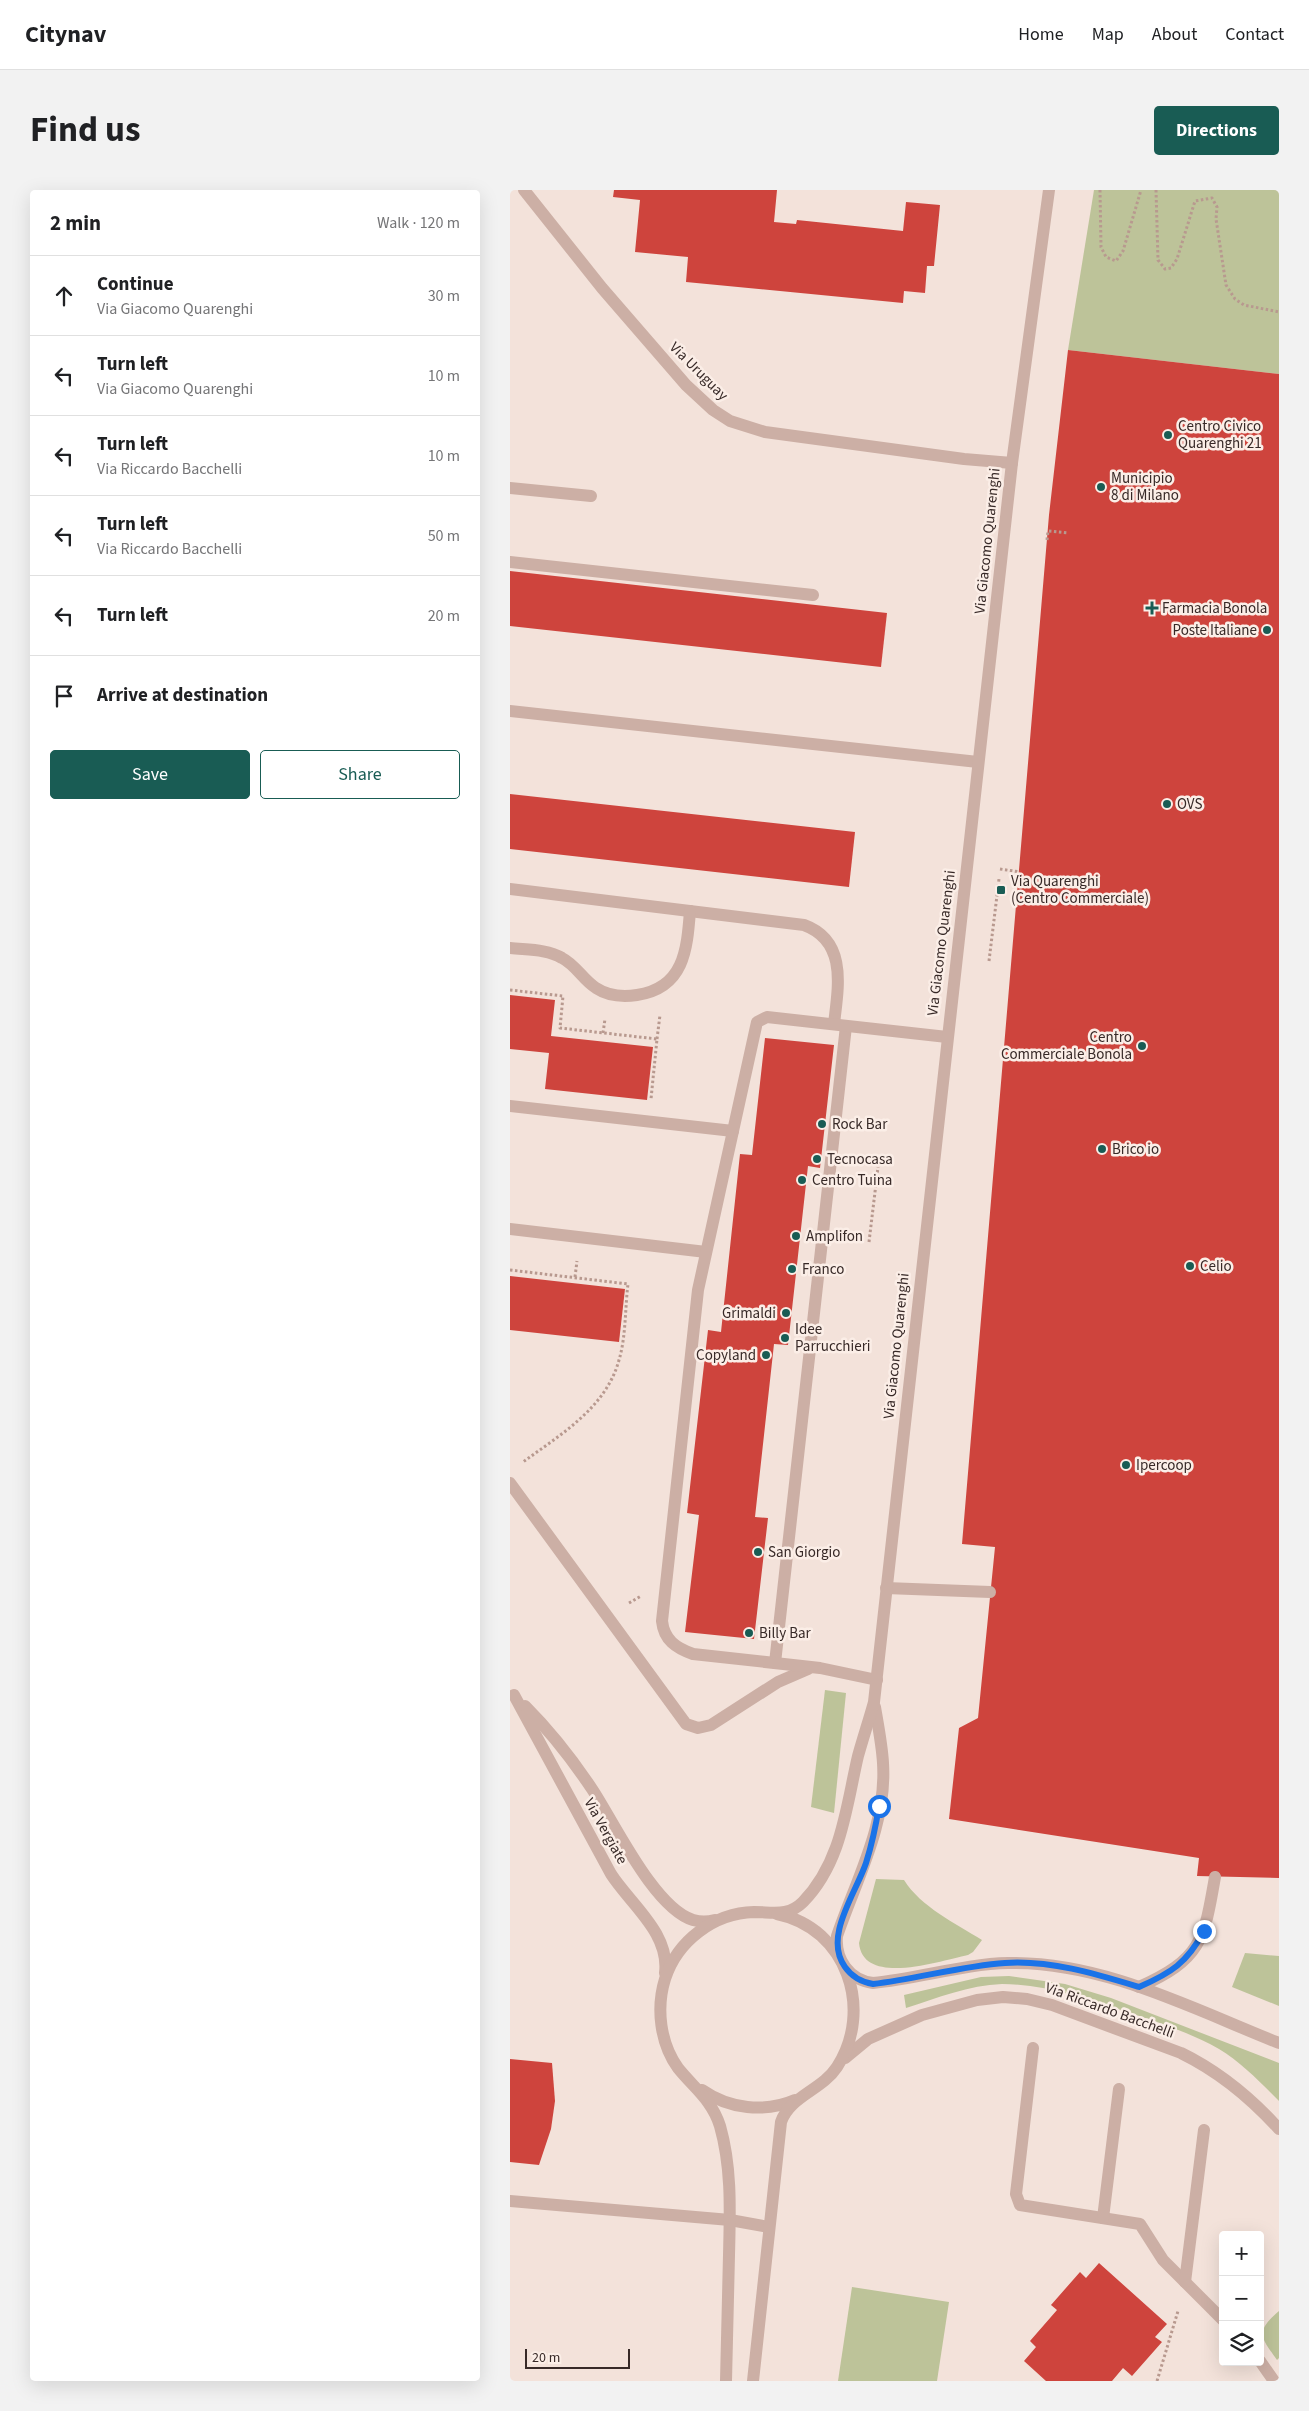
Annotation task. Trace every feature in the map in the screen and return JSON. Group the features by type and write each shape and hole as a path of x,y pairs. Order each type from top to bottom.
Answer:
{"street":[{"name":"Via Uruguay","path":"524,190 602,288 674,372 713,410 730,421 765,432 964,459 1012,462"},
{"name":"Via Giacomo Quarenghi","path":"726,2381 730,2220 729,2175 719,2123 702,2092 671,2056 662,2030 660,2010 665,1980 675,1958 687,1942 708,1926 720,1920 746,1913 786,1912 803,1902 816,1886 836,1850 843,1829 858,1756 874,1702 1012,462 1049,190"},
{"path":"510,488 591,496"},
{"path":"510,562 813,595"},
{"path":"510,712 978,762"},
{"path":"510,889 804,926 815,930 833,952 838,965 840,1025 775,1663"},
{"path":"510,948 545,952 562,957 578,969 596,988 607,994 620,996 643,994 664,985 679,968 687,948 690,911"},
{"path":"876,1680 820,1668 693,1654 676,1646 663,1631 665,1595 698,1290 756,1022 767,1017 947,1037"},
{"path":"510,1106 733,1131"},
{"path":"510,1229 706,1252"},
{"path":"510,1483 682,1720 693,1727 711,1725 788,1676 805,1670 820,1668"},
{"path":"886,1588 990,1592"},
{"name":"Via Vergiate","path":"512,1692 540,1721 569,1756 639,1866 665,1900 691,1920 701,1922 720,1920"},
{"name":"Via Vergiate","path":"512,1692 611,1874 624,1894 656,1931 665,1950 665,1980"},
{"name":"Via Giacomo Quarenghi","path":"753,2381 778,2131 786,2112 799,2099 818,2087 834,2071 850,2040 855,2016 853,1990 837,1952 837,1936 866,1862 874,1831 882,1783 883,1764 874,1702"},
{"path":"1139,1987 1167,1975 1181,1965 1191,1953 1208,1920 1215,1877"},
{"name":"Via Giacomo Quarenghi","path":"767,1913 793,1919 816,1932 834,1950 842,1963"},
{"name":"Via Riccardo Bacchelli","path":"842,1963 857,1978 873,1984 982,1966 1032,1963 1101,1975 1139,1987 1279,2043"},
{"name":"Via Riccardo Bacchelli","path":"834,2071 852,2050 868,2039 922,2015 977,2000 1003,1997 1027,1999 1062,2009 1181,2053 1199,2062 1224,2076 1279,2129"},
{"path":"1033,2048 1016,2194 1020,2205 1026,2208 1140,2224 1157,2252 1219,2316"},
{"name":"Via Giacomo Quarenghi","path":"692,2082 709,2095 740,2106 771,2107 799,2099"},
{"path":"1103,2218 1119,2089"},
{"path":"1189,2286 1204,2130"},
{"path":"510,2201 730,2220 769,2227"},
{"path":"1264,2366 1274,2381"}],"path":[{"path":"1100,190 1101,247 1106,257 1116,261 1123,251 1141,190"},
{"path":"1156,190 1158,260 1165,270 1171,268 1178,259 1195,201 1212,198 1217,207 1216,219 1226,285 1235,299 1244,305 1279,312"},
{"path":"1047,540 1048,531 1068,533"},
{"path":"1000,869 1020,872"},
{"path":"989,961 999,879"},
{"path":"510,990 563,996 560,1028 657,1039 649,1122"},
{"path":"869,1242 878,1166"},
{"path":"510,1270 628,1284 620,1360 603,1394 579,1420 518,1466"},
{"path":"609,1619 639,1597 650,1594 665,1595"},
{"path":"1157,2381 1176,2316 1189,2286"}],"green space":[{"path":"1094,190 1279,190 1279,374 1068,350"},
{"path":"825,1690 846,1693 834,1813 811,1807"},
{"path":"876,1879 904,1880 911,1890 929,1906 982,1940 973,1952 968,1955 940,1962 904,1968 888,1968 874,1964 864,1956 859,1943"},
{"path":"1245,1953 1279,1956 1279,2006 1232,1987"},
{"path":"1009,1976 1065,1984 1111,1998 1279,2063 1279,2101 1243,2066 1208,2043 1162,2024 1097,2002 1050,1989 1018,1985 990,1985 953,1993 906,2008 904,1995 981,1977"},
{"path":"852,2287 949,2302 937,2381 838,2381"},
{"path":"1279,2311 1279,2358 1277,2360 1264,2339 1264,2327"}],"building":[{"path":"614,190 777,190 774,222 796,224 797,220 903,231 906,202 940,205 934,266 927,266 925,293 904,291 903,303 686,282 688,257 635,252 640,200 613,197"},
{"name":"Centro Commerciale Bonola","path":"1068,350 1279,374 1279,1878 1197,1876 1199,1858 949,1819 959,1728 978,1718 995,1547 962,1544 1049,515"},
{"path":"510,571 887,613 881,667 510,626"},
{"path":"510,794 855,832 849,887 510,849"},
{"path":"510,995 555,1000 551,1036 653,1047 647,1100 545,1089 549,1053 510,1049"},
{"path":"765,1038 834,1045 820,1168 808,1166 788,1345 774,1344 755,1517 768,1518 754,1639 685,1632 699,1515 687,1513 708,1330 721,1332 740,1154 752,1155"},
{"path":"510,1276 625,1289 619,1342 510,1330"},
{"path":"510,2059 552,2063 555,2101 551,2129 539,2165 510,2162"},
{"path":"1099,2263 1167,2324 1155,2337 1162,2342 1132,2376 1123,2368 1112,2381 1046,2381 1024,2361 1036,2347 1030,2341 1057,2310 1051,2305 1080,2272 1086,2278"}],"place":[{"name":"Centro Civico Quarenghi 21","path":"1168,435"},
{"name":"Municipio 8 di Milano","path":"1101,487"},
{"name":"Farmacia Bonola","path":"1152,608"},
{"name":"Poste Italiane","path":"1267,630"},
{"name":"OVS","path":"1167,804"},
{"name":"Via Quarenghi (Centro Commerciale)","path":"1001,890"},
{"name":"Centro Commerciale Bonola","path":"1142,1046"},
{"name":"Rock Bar","path":"822,1124"},
{"name":"Brico io","path":"1102,1149"},
{"name":"Tecnocasa","path":"817,1159"},
{"name":"Centro Tuina","path":"802,1180"},
{"name":"Amplifon","path":"796,1236"},
{"name":"Celio","path":"1190,1266"},
{"name":"Franco","path":"792,1269"},
{"name":"Grimaldi","path":"786,1313"},
{"name":"Idee Parrucchieri","path":"785,1338"},
{"name":"Copyland","path":"766,1355"},
{"name":"Ipercoop","path":"1126,1465"},
{"name":"San Giorgio","path":"758,1552"},
{"name":"Billy Bar","path":"749,1633"}],"route":[{"path":"879,1806 866,1862 843,1919 837,1936 836,1946 842,1963 853,1975 862,1981 873,1984 982,1966 1006,1963 1032,1963 1060,1966 1101,1975 1139,1987 1167,1975 1181,1965 1191,1953 1204,1931"}]}
